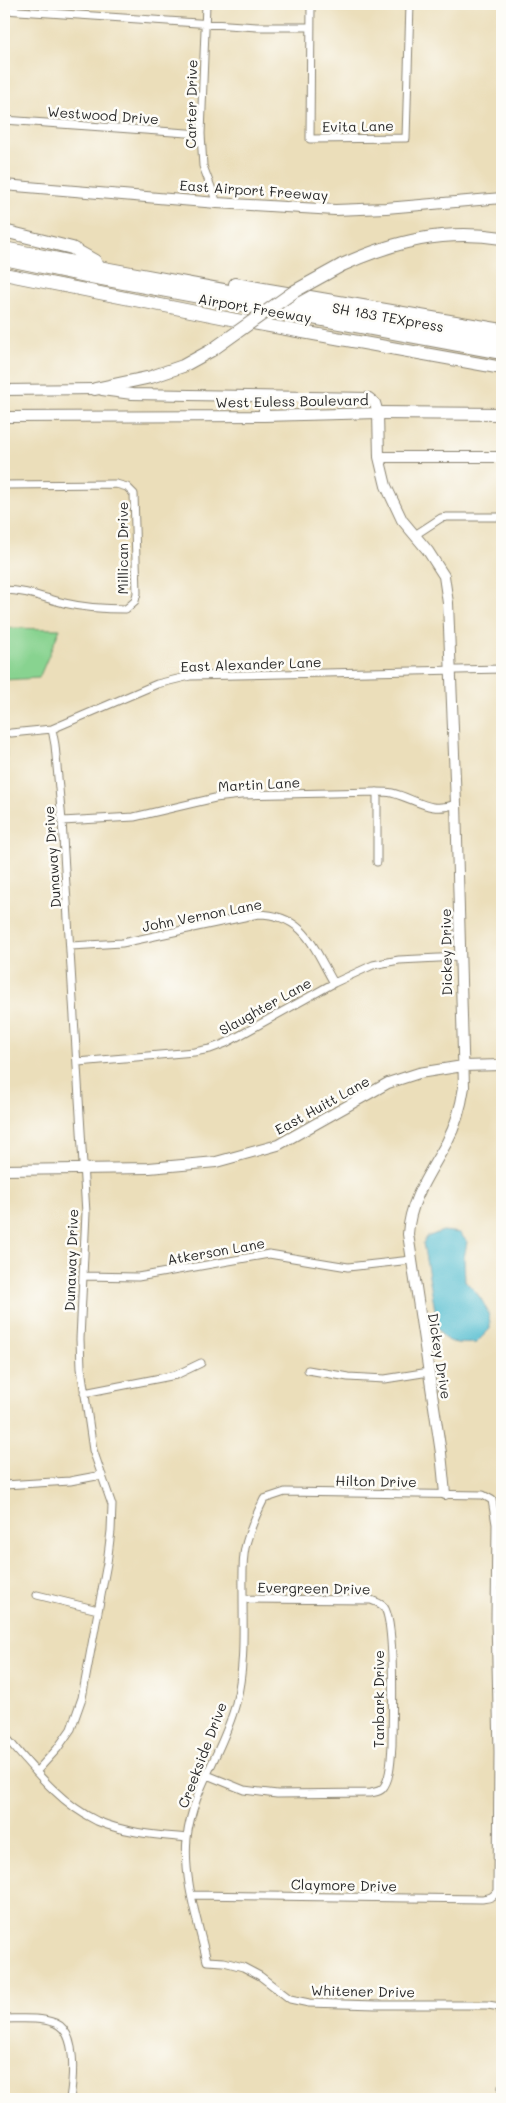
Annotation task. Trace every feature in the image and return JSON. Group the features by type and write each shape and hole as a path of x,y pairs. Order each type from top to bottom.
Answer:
{"highway":[{"path":"4,231 72,248 95,261"},
{"path":"95,389 151,377 184,366 212,350 295,291 342,265 376,250 408,241 466,235 502,238"},
{"name":"Airport Freeway","path":"4,242 95,261 279,290 502,330"},
{"name":"SH 183 TEXpress","path":"4,248 502,341"},
{"name":"SH 183 TEXpress","path":"4,259 502,353"},
{"name":"Airport Freeway","path":"4,274 112,296 502,368"},
{"path":"4,283 57,292 112,296"},
{"path":"378,413 502,414"}],"street":[{"name":"Carter Drive","path":"206,4 201,134 202,166 217,203"},
{"path":"4,10 257,27 310,27 311,4"},
{"name":"Evita Lane","path":"310,27 310,139 406,138 410,4"},
{"name":"Westwood Drive","path":"4,120 201,134"},
{"name":"East Airport Freeway","path":"4,185 217,203 335,210 386,208 502,198"},
{"name":"West Euless Boulevard","path":"4,390 95,389 132,394 365,397 375,403 378,413 264,416 4,417"},
{"path":"264,396 264,416"},
{"name":"Dickey Drive","path":"378,413 379,456 386,486 402,520 437,564 444,576 448,603 464,1087 460,1110 448,1141 412,1205 408,1234 445,1494"},
{"path":"379,456 502,457"},
{"name":"Millican Drive","path":"4,485 116,484 126,487 134,494 137,593 135,601 126,609 97,608 66,603 18,590 4,590"},
{"path":"415,535 440,518 502,517"},
{"name":"East Alexander Lane","path":"11,734 52,729 157,684 190,676 502,669"},
{"name":"Dunaway Drive","path":"36,1772 57,1750 71,1729 82,1698 111,1531 112,1505 94,1450 84,1393 80,1339 86,1213 84,1169 62,821 52,729"},
{"path":"376,792 378,862"},
{"name":"Martin Lane","path":"62,821 134,817 215,798 240,795 376,792 393,794 422,805 438,808 456,804"},
{"name":"John Vernon Lane","path":"71,946 122,943 258,914 270,914 291,920 297,926 310,941 334,983"},
{"name":"Slaughter Lane","path":"78,1062 210,1049 334,983 373,965 388,961 459,957"},
{"name":"East Huitt Lane","path":"4,1170 197,1165 256,1152 278,1145 388,1083 419,1073 463,1066 502,1065"},
{"name":"Atkerson Lane","path":"84,1276 138,1277 270,1254 348,1267 411,1260"},
{"path":"84,1393 176,1375 201,1363"},
{"path":"308,1370 348,1377 386,1378 429,1372"},
{"path":"4,1485 70,1481 102,1475"},
{"name":"Hilton Drive","path":"264,1499 285,1492 445,1494 483,1495 489,1497 494,1506 496,1524 495,1619 498,1752 497,1891 495,1895"},
{"name":"Creekside Drive","path":"207,1961 192,1896 186,1857 187,1838 196,1800 222,1743 236,1702 243,1655 245,1549 254,1518 264,1499"},
{"path":"37,1595 98,1610"},
{"name":"Evergreen Drive","path":"243,1599 371,1600 383,1606"},
{"name":"Tanbark Drive","path":"207,1775 244,1790 277,1794 356,1794 378,1791 385,1784 392,1745 391,1636 388,1614 383,1606"},
{"path":"4,1735 36,1772 58,1794 81,1812 97,1821 143,1833 187,1838"},
{"name":"Claymore Drive","path":"192,1896 482,1900 495,1895"},
{"name":"Whitener Drive","path":"207,1961 224,1962 243,1967 260,1976 290,1999 309,2003 500,2007 502,2017"},
{"path":"4,2019 33,2019 55,2023 65,2029 69,2037 72,2060 70,2099"},
{"path":"502,2087 502,2099"}],"green space":[{"path":"4,628 60,629 39,678 4,680"},
{"path":"4,707 8,793 4,793"}],"water":[{"path":"443,1231 460,1233 467,1242 464,1258 465,1281 483,1302 490,1322 490,1329 476,1343 458,1343 448,1340 438,1327 423,1243 427,1237"}]}
